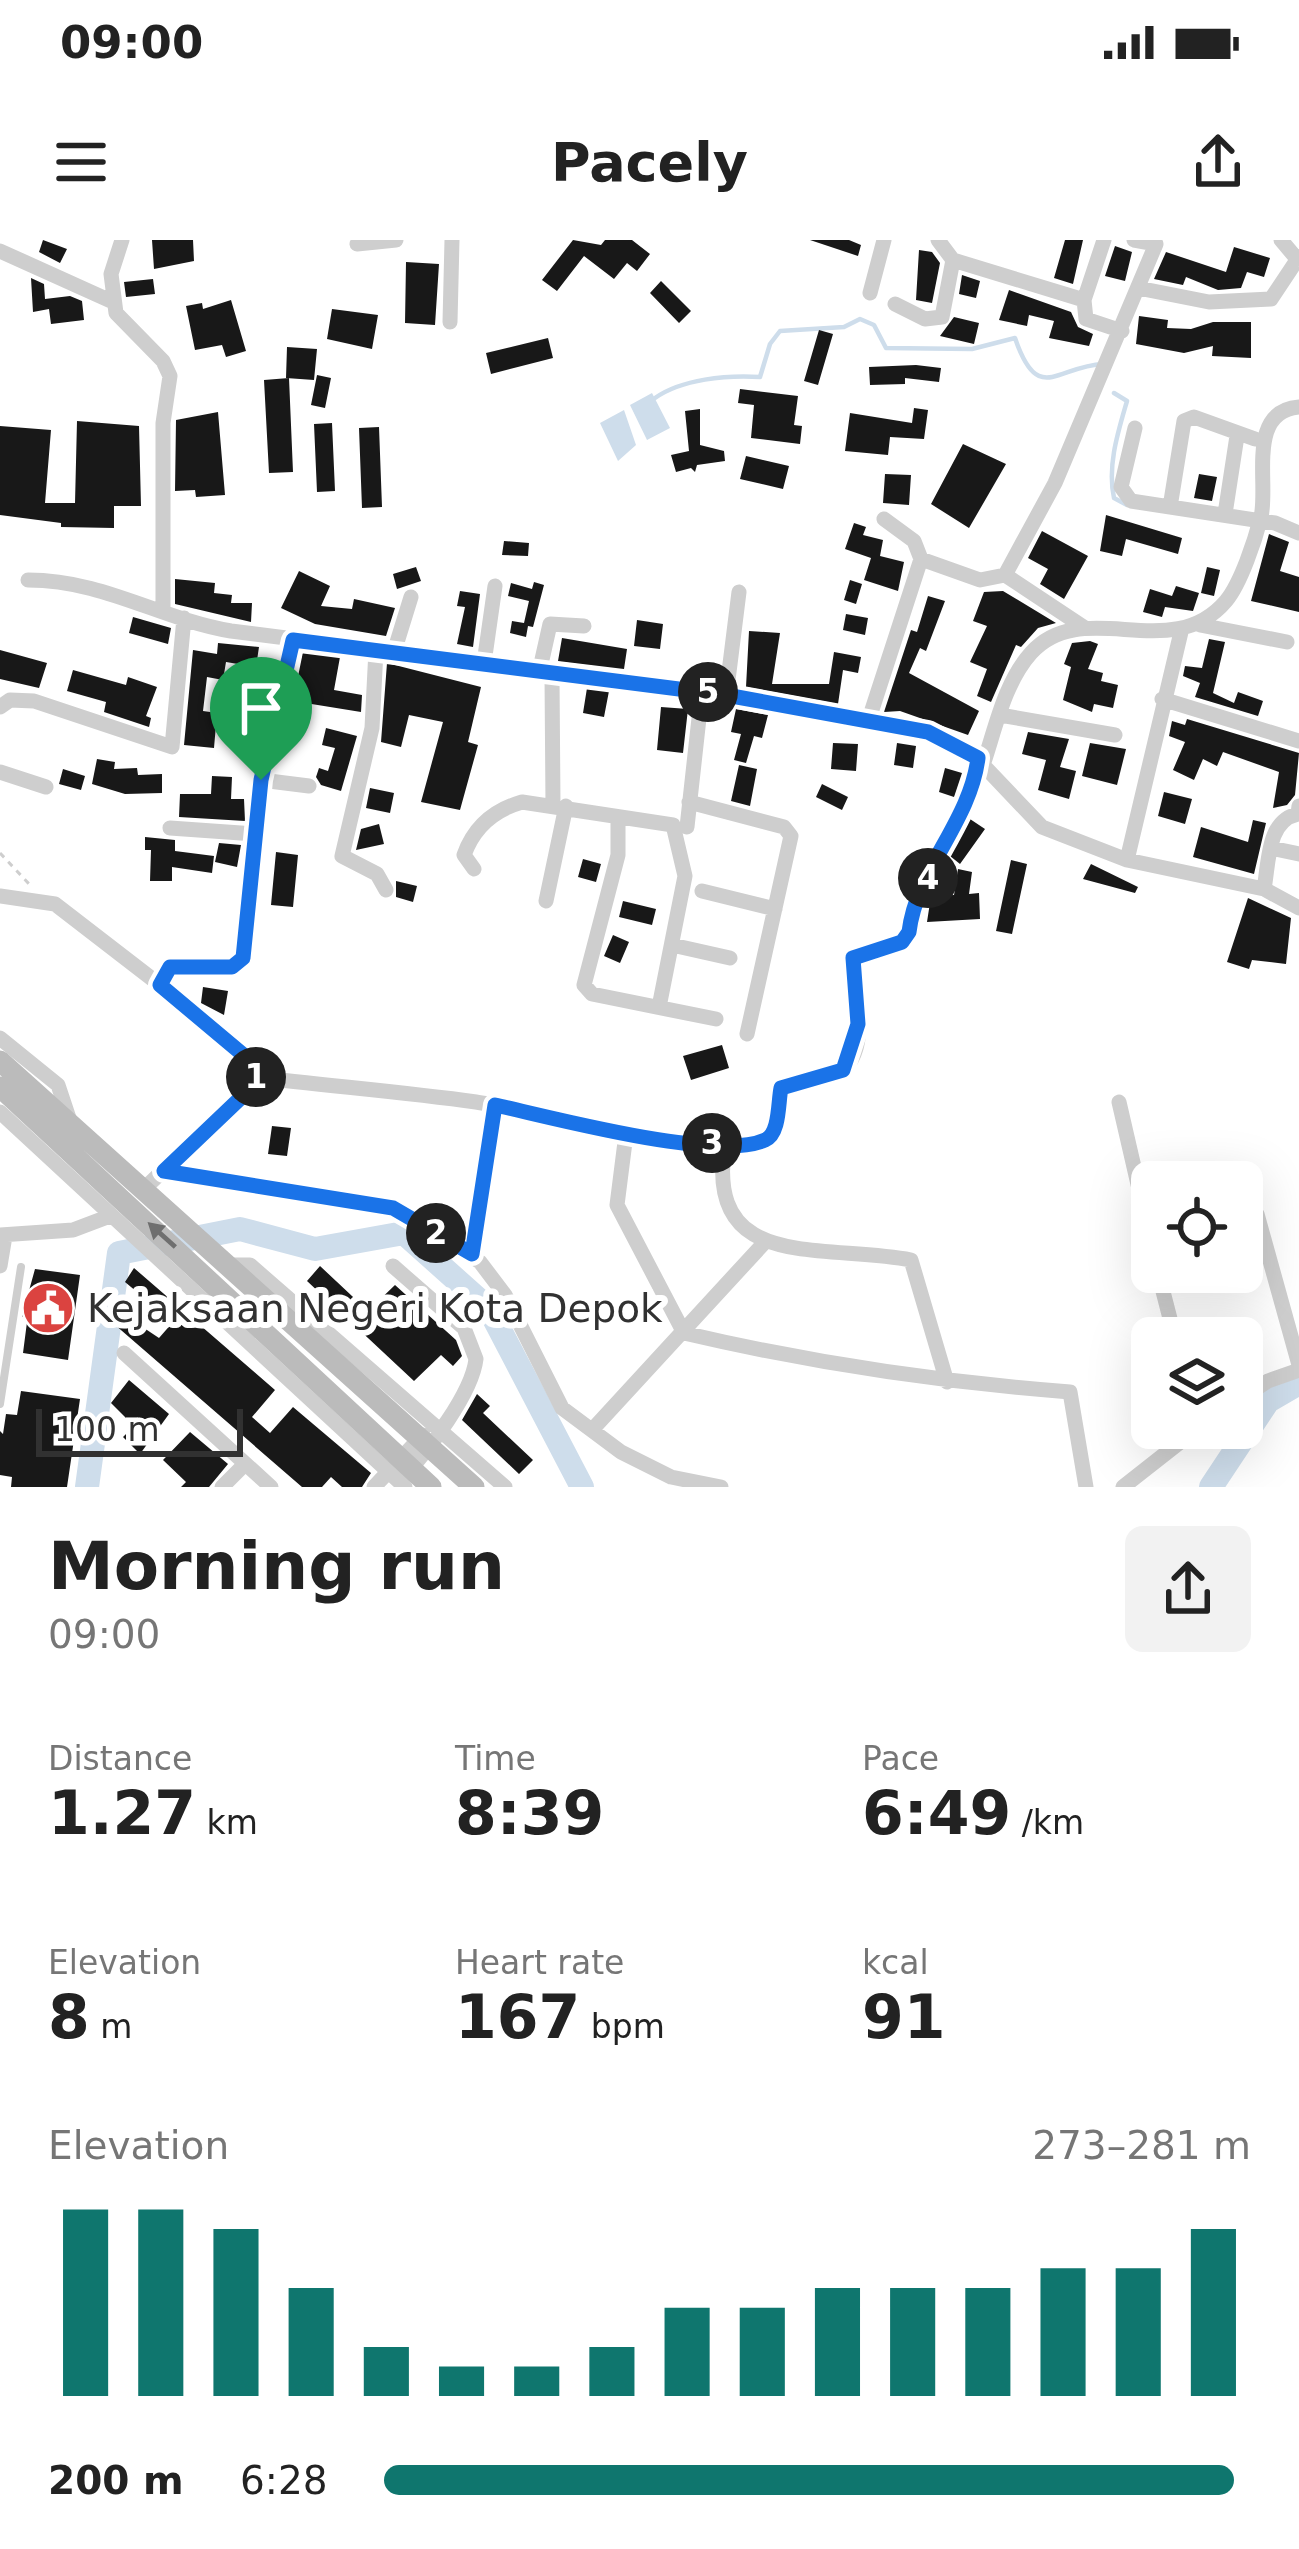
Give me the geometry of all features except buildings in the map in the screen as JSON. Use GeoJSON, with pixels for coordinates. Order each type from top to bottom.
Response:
{"type":"FeatureCollection","features":[{"type":"Feature","properties":{"kind":"main road"},"geometry":{"type":"LineString","coordinates":[[0,1060],[145,1188],[399,1475],[431,1487]]}},
{"type":"Feature","properties":{"kind":"main road"},"geometry":{"type":"LineString","coordinates":[[0,1087],[220,1268],[435,1432],[474,1487]]}},
{"type":"Feature","properties":{"kind":"street"},"geometry":{"type":"LineString","coordinates":[[122,240],[111,274],[112,302],[126,327],[164,361],[170,376],[163,423],[163,608]]}},
{"type":"Feature","properties":{"kind":"street"},"geometry":{"type":"LineString","coordinates":[[357,244],[396,240]]}},
{"type":"Feature","properties":{"kind":"street"},"geometry":{"type":"LineString","coordinates":[[450,322],[452,240]]}},
{"type":"Feature","properties":{"kind":"street"},"geometry":{"type":"LineString","coordinates":[[870,293],[884,240]]}},
{"type":"Feature","properties":{"kind":"street"},"geometry":{"type":"LineString","coordinates":[[938,240],[953,260],[1084,300]]}},
{"type":"Feature","properties":{"kind":"street"},"geometry":{"type":"LineString","coordinates":[[1104,240],[1084,300],[1087,319],[1122,332]]}},
{"type":"Feature","properties":{"kind":"street"},"geometry":{"type":"LineString","coordinates":[[1005,575],[1055,483],[1156,244],[1134,240]]}},
{"type":"Feature","properties":{"kind":"street"},"geometry":{"type":"LineString","coordinates":[[1138,288],[1209,302],[1271,299],[1298,258],[1281,240]]}},
{"type":"Feature","properties":{"kind":"street"},"geometry":{"type":"LineString","coordinates":[[0,251],[112,302]]}},
{"type":"Feature","properties":{"kind":"street"},"geometry":{"type":"LineString","coordinates":[[895,304],[926,319],[942,317],[953,260]]}},
{"type":"Feature","properties":{"kind":"street"},"geometry":{"type":"LineString","coordinates":[[256,1078],[495,1105],[626,1134],[725,1144],[764,1141],[775,1130],[781,1088],[836,1074],[849,1062],[860,1003],[853,958],[902,942],[909,932],[943,839],[964,810],[1000,715],[1035,648],[1085,628],[1181,632],[1200,625],[1234,592],[1259,521],[1267,432],[1282,412],[1299,406]]}},
{"type":"Feature","properties":{"kind":"street"},"geometry":{"type":"LineString","coordinates":[[1170,507],[1184,421],[1194,417],[1246,437],[1225,514]]}},
{"type":"Feature","properties":{"kind":"street"},"geometry":{"type":"LineString","coordinates":[[1136,428],[1121,487],[1131,501],[1225,514],[1299,532]]}},
{"type":"Feature","properties":{"kind":"street"},"geometry":{"type":"LineString","coordinates":[[868,722],[921,559],[914,542],[884,518]]}},
{"type":"Feature","properties":{"kind":"street"},"geometry":{"type":"LineString","coordinates":[[921,559],[980,580],[1005,575],[1085,628]]}},
{"type":"Feature","properties":{"kind":"street"},"geometry":{"type":"LineString","coordinates":[[28,580],[99,589],[203,626],[702,691],[928,732],[981,760],[1007,796],[1042,827],[1127,860],[1264,889],[1299,908]]}},
{"type":"Feature","properties":{"kind":"street"},"geometry":{"type":"LineString","coordinates":[[484,663],[495,586]]}},
{"type":"Feature","properties":{"kind":"street"},"geometry":{"type":"LineString","coordinates":[[726,695],[740,592]]}},
{"type":"Feature","properties":{"kind":"street"},"geometry":{"type":"LineString","coordinates":[[394,652],[411,597]]}},
{"type":"Feature","properties":{"kind":"street"},"geometry":{"type":"LineString","coordinates":[[0,707],[10,700],[34,701],[172,747],[184,618]]}},
{"type":"Feature","properties":{"kind":"street"},"geometry":{"type":"LineString","coordinates":[[547,901],[560,805],[546,674],[550,624],[584,626]]}},
{"type":"Feature","properties":{"kind":"street"},"geometry":{"type":"LineString","coordinates":[[1200,625],[1287,642]]}},
{"type":"Feature","properties":{"kind":"street"},"geometry":{"type":"LineString","coordinates":[[1127,860],[1147,793],[1162,699],[1181,632]]}},
{"type":"Feature","properties":{"kind":"street"},"geometry":{"type":"LineString","coordinates":[[160,985],[170,967],[178,964],[232,967],[243,958],[261,780],[293,640]]}},
{"type":"Feature","properties":{"kind":"street"},"geometry":{"type":"LineString","coordinates":[[376,650],[372,728],[342,856],[377,874],[386,890]]}},
{"type":"Feature","properties":{"kind":"street"},"geometry":{"type":"LineString","coordinates":[[686,826],[702,691]]}},
{"type":"Feature","properties":{"kind":"street"},"geometry":{"type":"LineString","coordinates":[[1162,699],[1299,741]]}},
{"type":"Feature","properties":{"kind":"street"},"geometry":{"type":"LineString","coordinates":[[1000,715],[1114,735]]}},
{"type":"Feature","properties":{"kind":"street"},"geometry":{"type":"LineString","coordinates":[[0,772],[46,788]]}},
{"type":"Feature","properties":{"kind":"street"},"geometry":{"type":"LineString","coordinates":[[261,780],[309,786]]}},
{"type":"Feature","properties":{"kind":"street"},"geometry":{"type":"LineString","coordinates":[[474,869],[466,863],[466,847],[490,817],[522,802],[676,828],[685,876],[659,1006]]}},
{"type":"Feature","properties":{"kind":"street"},"geometry":{"type":"LineString","coordinates":[[689,802],[790,831],[747,1034]]}},
{"type":"Feature","properties":{"kind":"street"},"geometry":{"type":"LineString","coordinates":[[1264,889],[1280,820],[1298,814],[1299,806]]}},
{"type":"Feature","properties":{"kind":"street"},"geometry":{"type":"LineString","coordinates":[[617,818],[617,855],[584,986],[592,994],[716,1019]]}},
{"type":"Feature","properties":{"kind":"street"},"geometry":{"type":"LineString","coordinates":[[170,828],[255,834]]}},
{"type":"Feature","properties":{"kind":"street"},"geometry":{"type":"LineString","coordinates":[[1271,848],[1299,854]]}},
{"type":"Feature","properties":{"kind":"street"},"geometry":{"type":"LineString","coordinates":[[702,891],[775,908]]}},
{"type":"Feature","properties":{"kind":"street"},"geometry":{"type":"LineString","coordinates":[[0,896],[55,904],[253,1063],[256,1078],[250,1089],[145,1188]]}},
{"type":"Feature","properties":{"kind":"street"},"geometry":{"type":"LineString","coordinates":[[672,945],[730,958]]}},
{"type":"Feature","properties":{"kind":"street"},"geometry":{"type":"LineString","coordinates":[[0,1038],[58,1085],[70,1121]]}},
{"type":"Feature","properties":{"kind":"street"},"geometry":{"type":"LineString","coordinates":[[1119,1102],[1133,1161]]}},
{"type":"Feature","properties":{"kind":"street"},"geometry":{"type":"LineString","coordinates":[[472,1254],[495,1105]]}},
{"type":"Feature","properties":{"kind":"street"},"geometry":{"type":"LineString","coordinates":[[0,1112],[399,1475]]}},
{"type":"Feature","properties":{"kind":"street"},"geometry":{"type":"LineString","coordinates":[[626,1134],[616,1205],[684,1334],[790,1358],[947,1382],[1073,1394],[1086,1487]]}},
{"type":"Feature","properties":{"kind":"street"},"geometry":{"type":"LineString","coordinates":[[725,1144],[720,1184],[724,1206],[735,1224],[765,1242],[911,1260],[947,1382]]}},
{"type":"Feature","properties":{"kind":"street"},"geometry":{"type":"LineString","coordinates":[[164,1171],[393,1208],[472,1254],[506,1295],[562,1408],[621,1452],[671,1477],[721,1487]]}},
{"type":"Feature","properties":{"kind":"street"},"geometry":{"type":"LineString","coordinates":[[0,1266],[2,1236],[73,1230],[110,1216]]}},
{"type":"Feature","properties":{"kind":"street"},"geometry":{"type":"LineString","coordinates":[[1263,1236],[1299,1368],[1263,1384]]}},
{"type":"Feature","properties":{"kind":"street"},"geometry":{"type":"LineString","coordinates":[[592,1430],[765,1242]]}},
{"type":"Feature","properties":{"kind":"street"},"geometry":{"type":"LineString","coordinates":[[374,1487],[399,1475],[435,1432],[475,1368],[469,1336],[393,1266]]}},
{"type":"Feature","properties":{"kind":"street"},"geometry":{"type":"LineString","coordinates":[[124,1353],[272,1487]]}},
{"type":"Feature","properties":{"kind":"street"},"geometry":{"type":"LineString","coordinates":[[435,1432],[505,1487]]}},
{"type":"Feature","properties":{"kind":"street"},"geometry":{"type":"LineString","coordinates":[[1123,1487],[1171,1449]]}},
{"type":"Feature","properties":{"kind":"street"},"geometry":{"type":"LineString","coordinates":[[222,1487],[244,1464]]}},
{"type":"Feature","properties":{"kind":"lane"},"geometry":{"type":"LineString","coordinates":[[0,1403],[21,1267]]}},
{"type":"Feature","properties":{"kind":"path"},"geometry":{"type":"LineString","coordinates":[[0,853],[11,870],[55,904]]}},
{"type":"Feature","properties":{"kind":"water"},"geometry":{"type":"Polygon","coordinates":[[[652,393],[670,428],[647,440],[630,405],[652,393]]]}},
{"type":"Feature","properties":{"kind":"water"},"geometry":{"type":"Polygon","coordinates":[[[624,410],[636,445],[618,461],[600,423],[624,410]]]}},
{"type":"Feature","properties":{"kind":"waterway"},"geometry":{"type":"LineString","coordinates":[[655,398],[705,380],[760,377],[770,344],[780,331],[844,327],[860,319],[874,325],[886,348],[972,349],[1015,338],[1023,359],[1041,377],[1103,364]]}},
{"type":"Feature","properties":{"kind":"waterway"},"geometry":{"type":"LineString","coordinates":[[1114,393],[1127,401],[1112,486],[1114,498],[1127,505]]}},
{"type":"Feature","properties":{"kind":"waterway"},"geometry":{"type":"LineString","coordinates":[[87,1487],[119,1253],[240,1229],[315,1249],[404,1233],[489,1309],[582,1487]]}},
{"type":"Feature","properties":{"kind":"waterway"},"geometry":{"type":"LineString","coordinates":[[1211,1487],[1268,1401],[1299,1383]]}},
{"type":"Feature","properties":{"kind":"place","name":"Kejaksaan Negeri Kota Depok"},"geometry":{"type":"Point","coordinates":[48,1308]}},
{"type":"Feature","properties":{"kind":"route"},"geometry":{"type":"LineString","coordinates":[[293,640],[726,695],[928,732],[966,747],[978,758],[964,810],[943,839],[909,932],[890,948],[853,958],[860,1003],[853,1050],[843,1070],[781,1088],[771,1136],[743,1144],[626,1134],[495,1105],[472,1254],[393,1208],[322,1192],[164,1171],[256,1078],[253,1063],[160,985],[165,972],[178,964],[232,967],[243,958],[261,780],[293,640]]}}]}
